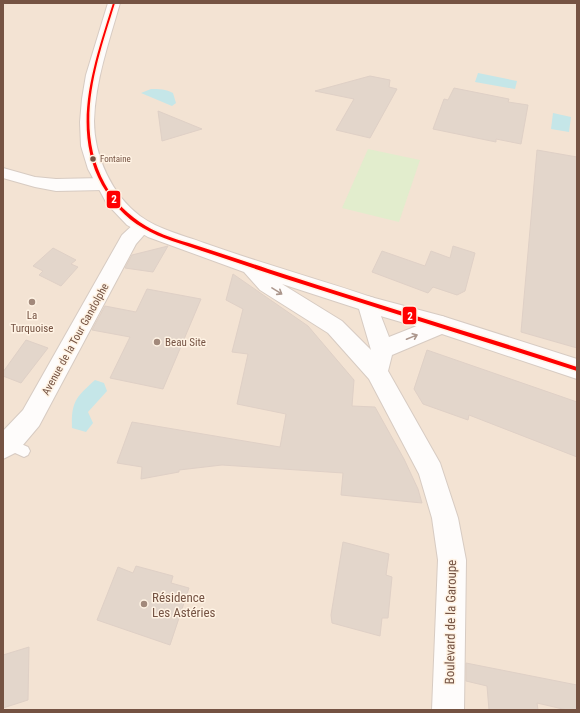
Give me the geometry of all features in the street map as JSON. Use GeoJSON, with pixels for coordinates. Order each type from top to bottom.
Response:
{"type":"FeatureCollection","features":[{"type":"Feature","properties":{"kind":"street"},"geometry":{"type":"LineString","coordinates":[[114,3],[88,99],[86,124],[91,159],[103,184],[120,210],[142,227],[248,266],[367,304],[442,324],[577,369]]}},
{"type":"Feature","properties":{"kind":"street"},"geometry":{"type":"LineString","coordinates":[[3,173],[56,186],[103,184]]}},
{"type":"Feature","properties":{"kind":"street","name":"Avenue de la Tour Gandolphe"},"geometry":{"type":"LineString","coordinates":[[12,447],[31,418],[129,240],[142,227]]}},
{"type":"Feature","properties":{"kind":"street","name":"Boulevard de la Garoupe"},"geometry":{"type":"LineString","coordinates":[[248,266],[267,285],[335,327],[380,360],[431,472],[445,518],[452,560],[448,710]]}},
{"type":"Feature","properties":{"kind":"street"},"geometry":{"type":"LineString","coordinates":[[335,327],[345,297]]}},
{"type":"Feature","properties":{"kind":"street"},"geometry":{"type":"LineString","coordinates":[[367,304],[380,360],[442,324]]}},
{"type":"Feature","properties":{"kind":"shaded area"},"geometry":{"type":"Polygon","coordinates":[[[3,3],[577,3],[577,710],[3,710],[3,3]]]}},
{"type":"Feature","properties":{"kind":"green space"},"geometry":{"type":"Polygon","coordinates":[[[368,149],[420,160],[399,222],[342,208],[368,149]]]}},
{"type":"Feature","properties":{"kind":"water"},"geometry":{"type":"Polygon","coordinates":[[[478,73],[517,81],[515,89],[475,82],[478,73]]]}},
{"type":"Feature","properties":{"kind":"water"},"geometry":{"type":"Polygon","coordinates":[[[151,89],[160,89],[173,93],[176,103],[172,106],[141,93],[151,89]]]}},
{"type":"Feature","properties":{"kind":"water"},"geometry":{"type":"Polygon","coordinates":[[[553,113],[571,117],[569,132],[551,129],[553,113]]]}},
{"type":"Feature","properties":{"kind":"water"},"geometry":{"type":"Polygon","coordinates":[[[95,380],[104,383],[107,391],[88,412],[93,423],[86,432],[72,428],[72,412],[76,401],[83,391],[95,380]]]}},
{"type":"Feature","properties":{"kind":"building"},"geometry":{"type":"Polygon","coordinates":[[[370,76],[390,80],[389,87],[397,89],[370,138],[336,130],[354,99],[315,91],[370,76]]]}},
{"type":"Feature","properties":{"kind":"building"},"geometry":{"type":"Polygon","coordinates":[[[454,88],[509,99],[508,102],[528,105],[521,144],[496,139],[496,142],[433,129],[444,99],[448,100],[454,88]]]}},
{"type":"Feature","properties":{"kind":"building"},"geometry":{"type":"Polygon","coordinates":[[[158,111],[202,129],[162,141],[158,111]]]}},
{"type":"Feature","properties":{"kind":"building"},"geometry":{"type":"Polygon","coordinates":[[[537,150],[577,157],[577,348],[521,332],[537,150]]]}},
{"type":"Feature","properties":{"kind":"building"},"geometry":{"type":"Polygon","coordinates":[[[168,246],[153,272],[125,268],[132,255],[168,246]]]}},
{"type":"Feature","properties":{"kind":"building"},"geometry":{"type":"Polygon","coordinates":[[[453,246],[475,253],[465,291],[457,295],[433,287],[428,293],[372,272],[382,251],[425,266],[431,251],[450,258],[453,246]]]}},
{"type":"Feature","properties":{"kind":"building"},"geometry":{"type":"Polygon","coordinates":[[[53,248],[76,260],[71,264],[78,267],[61,286],[39,275],[43,271],[33,266],[53,248]]]}},
{"type":"Feature","properties":{"kind":"building"},"geometry":{"type":"Polygon","coordinates":[[[233,274],[308,326],[354,380],[352,406],[375,407],[404,459],[418,489],[422,503],[341,495],[343,473],[222,465],[179,470],[179,472],[141,479],[142,467],[117,463],[132,422],[280,447],[286,414],[237,404],[248,354],[232,352],[243,309],[226,300],[233,274]]]}},
{"type":"Feature","properties":{"kind":"building","name":"Beau Site"},"geometry":{"type":"Polygon","coordinates":[[[147,289],[201,299],[163,389],[110,378],[130,337],[92,330],[105,306],[136,312],[147,289]]]}},
{"type":"Feature","properties":{"kind":"building"},"geometry":{"type":"Polygon","coordinates":[[[26,340],[48,348],[21,383],[3,376],[3,372],[26,340]]]}},
{"type":"Feature","properties":{"kind":"building"},"geometry":{"type":"Polygon","coordinates":[[[427,350],[577,402],[577,457],[469,415],[468,420],[423,404],[414,389],[427,350]]]}},
{"type":"Feature","properties":{"kind":"building"},"geometry":{"type":"Polygon","coordinates":[[[343,542],[389,554],[386,575],[392,577],[388,618],[382,618],[380,636],[332,623],[331,615],[343,542]]]}},
{"type":"Feature","properties":{"kind":"building","name":"Résidence Les Astéries"},"geometry":{"type":"Polygon","coordinates":[[[136,566],[173,576],[171,583],[189,588],[170,645],[97,620],[118,567],[133,573],[136,566]]]}},
{"type":"Feature","properties":{"kind":"building"},"geometry":{"type":"Polygon","coordinates":[[[29,647],[28,700],[3,708],[3,655],[29,647]]]}},
{"type":"Feature","properties":{"kind":"building"},"geometry":{"type":"Polygon","coordinates":[[[466,663],[577,685],[577,710],[567,710],[537,703],[538,710],[489,710],[487,686],[466,681],[466,663]]]}},
{"type":"Feature","properties":{"kind":"transit line","name":"2"},"geometry":{"type":"LineString","coordinates":[[114,3],[101,43],[91,85],[88,106],[88,126],[90,147],[99,176],[108,193],[134,220],[163,236],[277,274],[577,369]]}},
{"type":"Feature","properties":{"kind":"place","name":"Fontaine"},"geometry":{"type":"Point","coordinates":[93,159]}},
{"type":"Feature","properties":{"kind":"place","name":"La Turquoise"},"geometry":{"type":"Point","coordinates":[32,302]}},
{"type":"Feature","properties":{"kind":"place","name":"Beau Site"},"geometry":{"type":"Point","coordinates":[157,342]}},
{"type":"Feature","properties":{"kind":"place","name":"Résidence Les Astéries"},"geometry":{"type":"Point","coordinates":[144,604]}}]}
